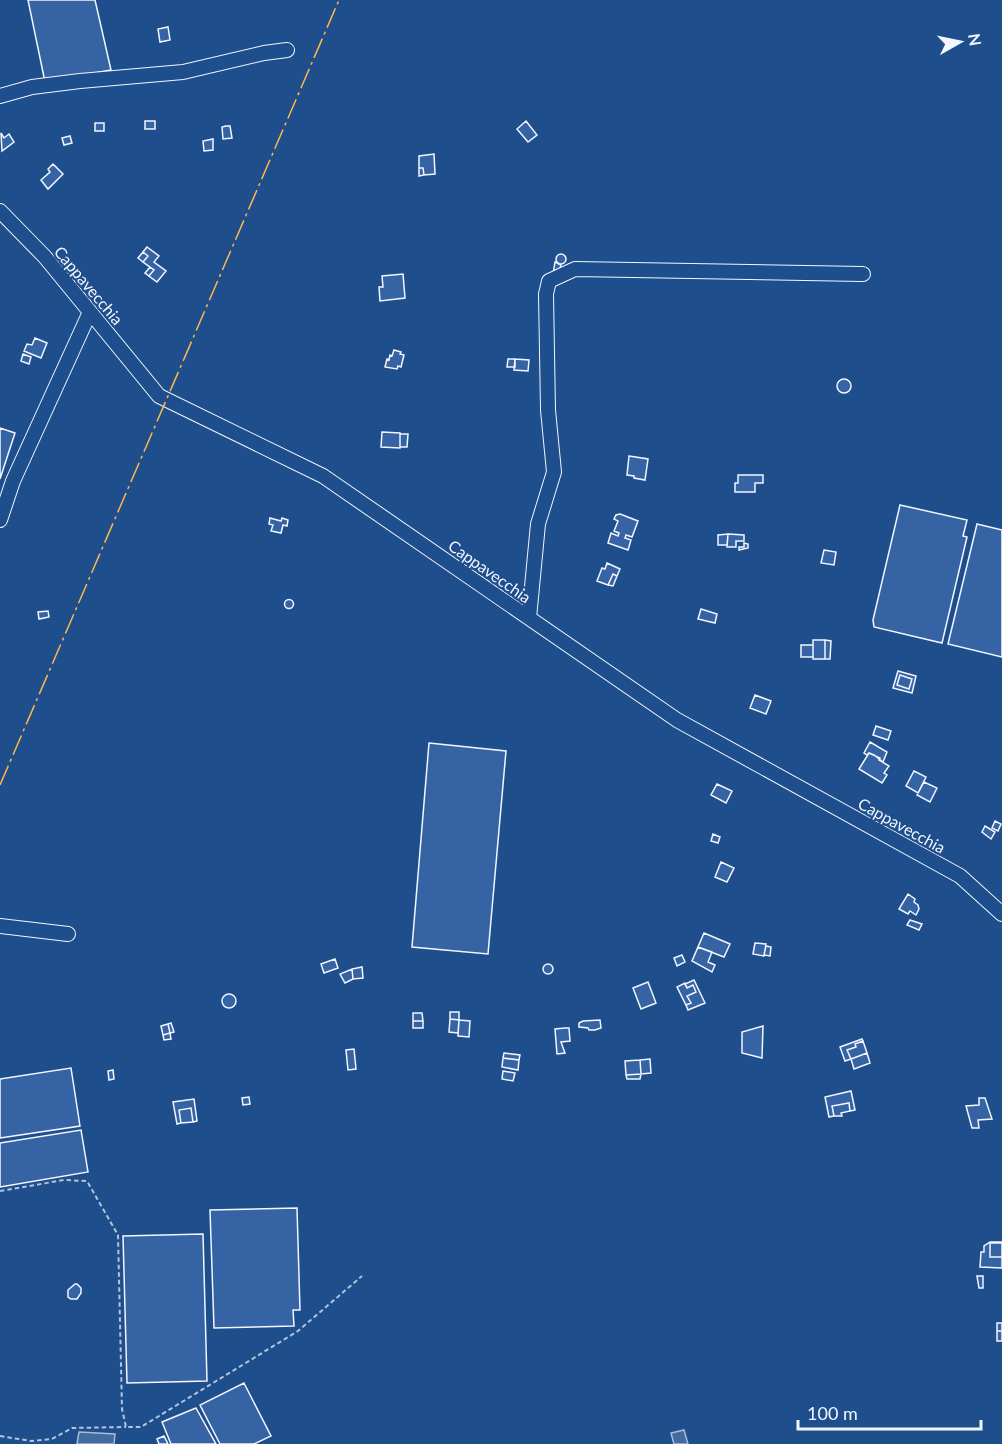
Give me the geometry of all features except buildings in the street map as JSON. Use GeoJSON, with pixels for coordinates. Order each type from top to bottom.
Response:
{"type":"FeatureCollection","features":[{"type":"Feature","properties":{"kind":"street"},"geometry":{"type":"LineString","coordinates":[[0,96],[32,87],[183,72],[264,53],[287,50]]}},
{"type":"Feature","properties":{"kind":"street","name":"Cappavecchia"},"geometry":{"type":"LineString","coordinates":[[0,211],[45,257],[159,396],[323,476],[677,720],[960,876],[1002,914]]}},
{"type":"Feature","properties":{"kind":"street"},"geometry":{"type":"LineString","coordinates":[[529,618],[538,524],[554,472],[548,410],[546,294],[549,281],[575,269],[863,273]]}},
{"type":"Feature","properties":{"kind":"street"},"geometry":{"type":"LineString","coordinates":[[0,520],[13,481],[90,312]]}},
{"type":"Feature","properties":{"kind":"street"},"geometry":{"type":"LineString","coordinates":[[0,926],[68,934]]}},
{"type":"Feature","properties":{"kind":"path"},"geometry":{"type":"LineString","coordinates":[[0,1191],[64,1180],[87,1181],[118,1235],[122,1409],[126,1427]]}},
{"type":"Feature","properties":{"kind":"path"},"geometry":{"type":"LineString","coordinates":[[0,1436],[31,1441],[52,1439],[72,1428],[141,1427],[298,1331],[362,1276]]}},
{"type":"Feature","properties":{"kind":"water"},"geometry":{"type":"Polygon","coordinates":[[[684,1430],[688,1444],[674,1444],[671,1433],[684,1430]]]}},
{"type":"Feature","properties":{"kind":"water"},"geometry":{"type":"Polygon","coordinates":[[[79,1432],[115,1434],[114,1444],[77,1444],[79,1432]]]}},
{"type":"Feature","properties":{"kind":"power"},"geometry":{"type":"LineString","coordinates":[[0,785],[339,0]]}}]}
